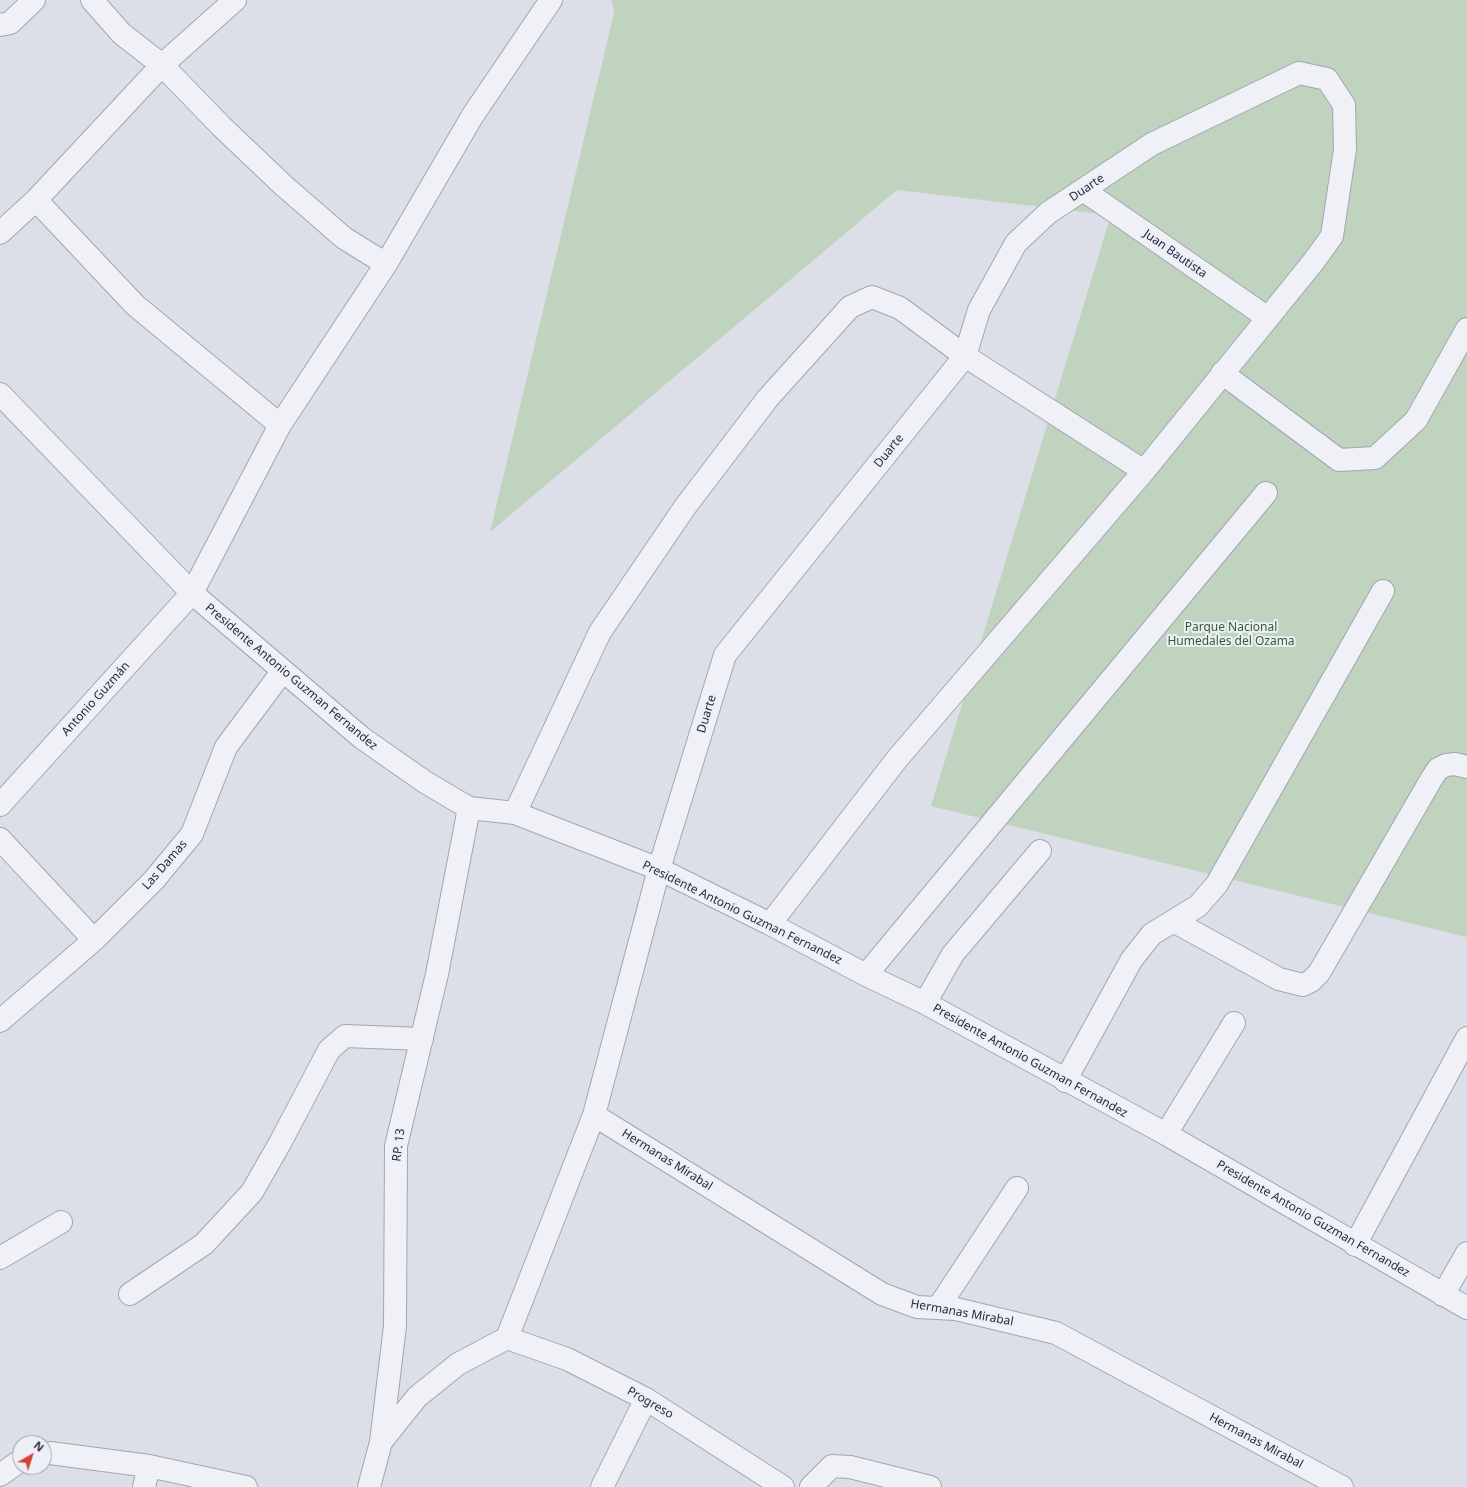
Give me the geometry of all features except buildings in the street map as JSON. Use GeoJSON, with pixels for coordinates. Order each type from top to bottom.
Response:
{"type":"FeatureCollection","features":[{"type":"Feature","properties":{"kind":"street"},"geometry":{"type":"LineString","coordinates":[[0,25],[10,22],[34,0]]}},
{"type":"Feature","properties":{"kind":"street"},"geometry":{"type":"LineString","coordinates":[[92,0],[122,34],[162,65],[221,126],[284,185],[344,238],[386,264]]}},
{"type":"Feature","properties":{"kind":"street"},"geometry":{"type":"LineString","coordinates":[[0,233],[36,200],[162,65],[235,0]]}},
{"type":"Feature","properties":{"kind":"street","name":"Antonio Guzmán"},"geometry":{"type":"LineString","coordinates":[[0,805],[192,593],[280,424],[386,264],[473,116],[551,0]]}},
{"type":"Feature","properties":{"kind":"street","name":"Duarte"},"geometry":{"type":"LineString","coordinates":[[506,1338],[594,1115],[659,869],[725,655],[965,356],[979,310],[1016,243],[1048,213],[1152,144],[1299,73],[1327,79],[1344,105],[1345,149],[1332,236],[1268,318]]}},
{"type":"Feature","properties":{"kind":"street","name":"Juan Bautista"},"geometry":{"type":"LineString","coordinates":[[1083,190],[1268,318]]}},
{"type":"Feature","properties":{"kind":"street"},"geometry":{"type":"LineString","coordinates":[[36,200],[135,305],[280,424]]}},
{"type":"Feature","properties":{"kind":"street"},"geometry":{"type":"LineString","coordinates":[[515,814],[600,632],[685,507],[768,398],[850,306],[872,296],[900,308],[965,356],[1144,470]]}},
{"type":"Feature","properties":{"kind":"street"},"geometry":{"type":"LineString","coordinates":[[770,924],[897,759],[1144,470],[1268,318]]}},
{"type":"Feature","properties":{"kind":"street"},"geometry":{"type":"LineString","coordinates":[[1222,373],[1339,460],[1374,458],[1416,420],[1467,329]]}},
{"type":"Feature","properties":{"kind":"street","name":"Presidente Antonio Guzman Fernandez"},"geometry":{"type":"LineString","coordinates":[[0,394],[192,593],[282,672],[362,738],[425,782],[469,808],[515,814],[659,869],[770,924],[866,975],[925,1003],[1166,1134],[1355,1245],[1467,1308]]}},
{"type":"Feature","properties":{"kind":"street"},"geometry":{"type":"LineString","coordinates":[[866,975],[1266,493]]}},
{"type":"Feature","properties":{"kind":"street"},"geometry":{"type":"LineString","coordinates":[[1065,1080],[1132,959],[1152,934],[1175,922],[1198,906],[1217,884],[1383,591]]}},
{"type":"Feature","properties":{"kind":"street","name":"Las Damas"},"geometry":{"type":"LineString","coordinates":[[0,1021],[94,940],[154,880],[192,834],[226,747],[282,672]]}},
{"type":"Feature","properties":{"kind":"street"},"geometry":{"type":"LineString","coordinates":[[1175,922],[1279,979],[1303,984],[1311,981],[1319,973],[1438,769],[1456,764],[1467,767]]}},
{"type":"Feature","properties":{"kind":"street","name":"RP. 13"},"geometry":{"type":"LineString","coordinates":[[369,1487],[382,1442],[395,1326],[396,1146],[437,974],[469,808]]}},
{"type":"Feature","properties":{"kind":"street"},"geometry":{"type":"LineString","coordinates":[[0,840],[94,940]]}},
{"type":"Feature","properties":{"kind":"street"},"geometry":{"type":"LineString","coordinates":[[925,1003],[953,954],[1040,851]]}},
{"type":"Feature","properties":{"kind":"street"},"geometry":{"type":"LineString","coordinates":[[1166,1134],[1234,1023]]}},
{"type":"Feature","properties":{"kind":"street"},"geometry":{"type":"LineString","coordinates":[[130,1294],[204,1244],[252,1192],[280,1143],[329,1050],[345,1036],[422,1039]]}},
{"type":"Feature","properties":{"kind":"street"},"geometry":{"type":"LineString","coordinates":[[1355,1245],[1467,1038]]}},
{"type":"Feature","properties":{"kind":"street","name":"Hermanas Mirabal"},"geometry":{"type":"LineString","coordinates":[[594,1115],[882,1294],[917,1307],[956,1309],[1056,1333],[1342,1487]]}},
{"type":"Feature","properties":{"kind":"street"},"geometry":{"type":"LineString","coordinates":[[938,1308],[1017,1188]]}},
{"type":"Feature","properties":{"kind":"street"},"geometry":{"type":"LineString","coordinates":[[0,1258],[61,1222]]}},
{"type":"Feature","properties":{"kind":"street"},"geometry":{"type":"LineString","coordinates":[[1443,1295],[1467,1253]]}},
{"type":"Feature","properties":{"kind":"street"},"geometry":{"type":"LineString","coordinates":[[382,1442],[417,1397],[458,1364],[506,1338]]}},
{"type":"Feature","properties":{"kind":"street","name":"Progreso"},"geometry":{"type":"LineString","coordinates":[[506,1338],[567,1360],[646,1399],[783,1487]]}},
{"type":"Feature","properties":{"kind":"street"},"geometry":{"type":"LineString","coordinates":[[602,1487],[646,1399]]}},
{"type":"Feature","properties":{"kind":"street"},"geometry":{"type":"LineString","coordinates":[[52,1455],[149,1466],[246,1487]]}},
{"type":"Feature","properties":{"kind":"street"},"geometry":{"type":"LineString","coordinates":[[144,1487],[149,1466]]}},
{"type":"Feature","properties":{"kind":"street"},"geometry":{"type":"LineString","coordinates":[[811,1487],[832,1466],[850,1467],[930,1487]]}},
{"type":"Feature","properties":{"kind":"street"},"geometry":{"type":"LineString","coordinates":[[0,1475],[12,1467]]}},
{"type":"Feature","properties":{"kind":"green space","name":"Parque Nacional Humedales del Ozama"},"geometry":{"type":"Polygon","coordinates":[[[612,0],[1467,0],[1467,937],[931,806],[1111,215],[897,190],[490,532],[614,13],[612,0]]]}}]}
